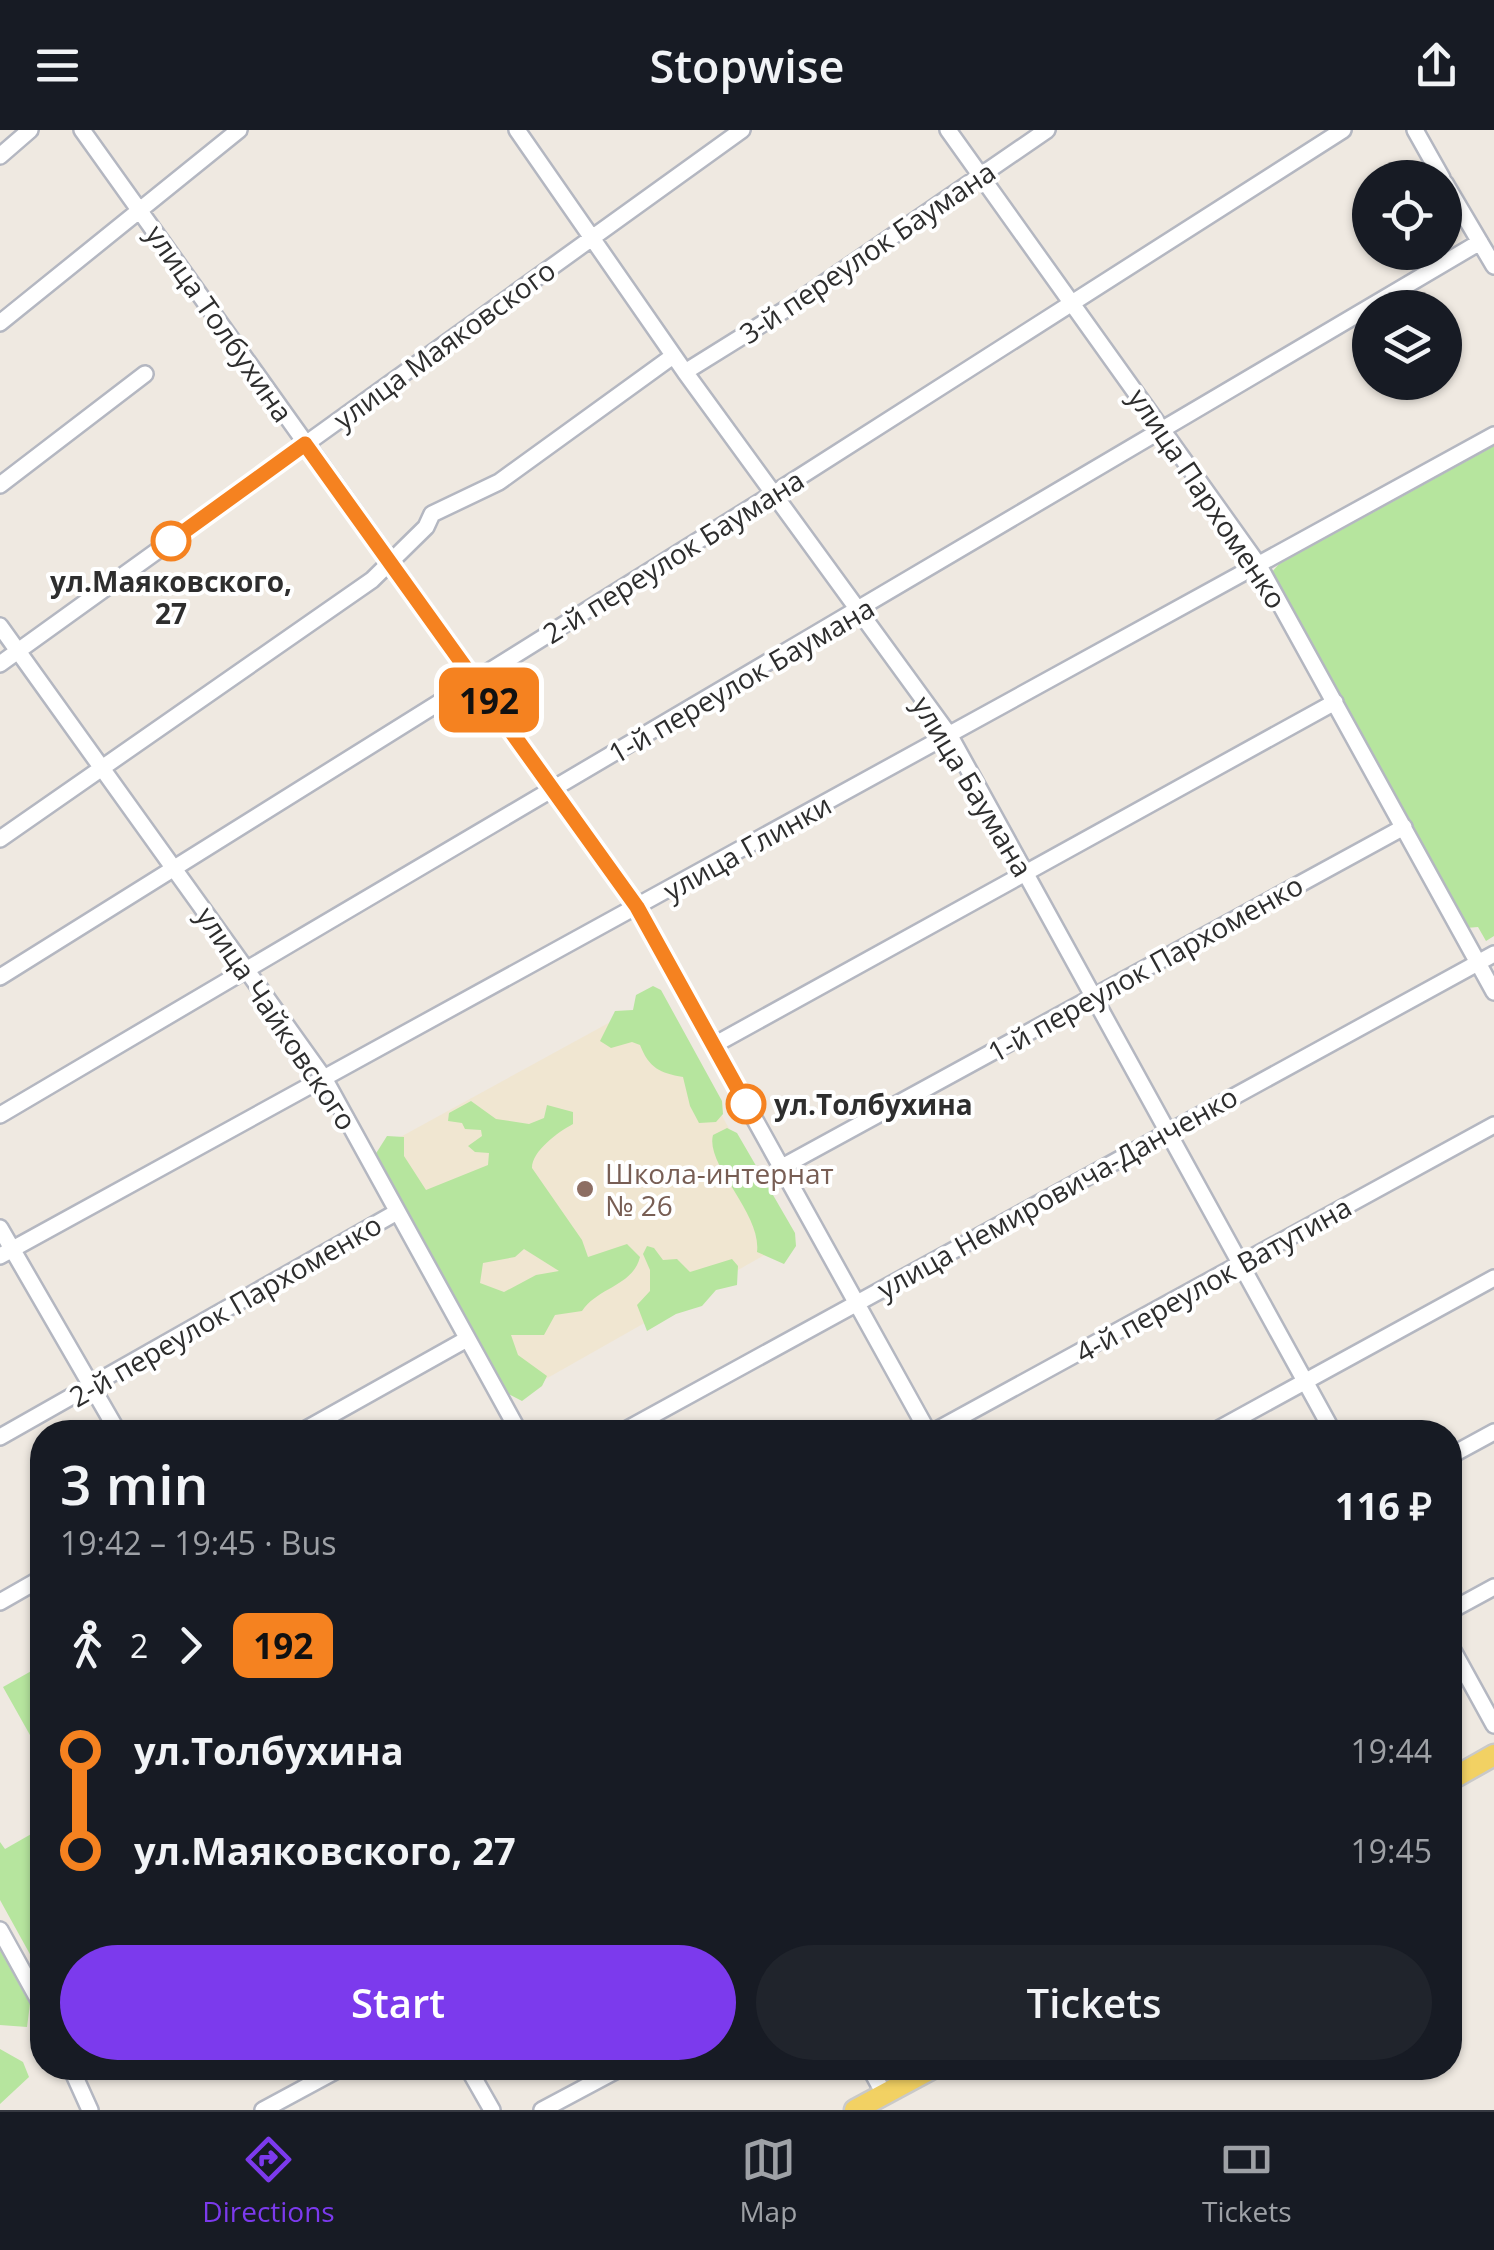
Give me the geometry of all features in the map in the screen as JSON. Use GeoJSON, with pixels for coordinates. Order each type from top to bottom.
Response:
{"type":"FeatureCollection","features":[{"type":"Feature","properties":{"kind":"main road"},"geometry":{"type":"LineString","coordinates":[[1462,1773],[1494,1755]]}},
{"type":"Feature","properties":{"kind":"main road"},"geometry":{"type":"LineString","coordinates":[[855,2110],[910,2080]]}},
{"type":"Feature","properties":{"kind":"street"},"geometry":{"type":"LineString","coordinates":[[0,156],[30,130]]}},
{"type":"Feature","properties":{"kind":"street","name":"улица Толбухина"},"geometry":{"type":"LineString","coordinates":[[82,130],[637,907],[923,1420]]}},
{"type":"Feature","properties":{"kind":"street"},"geometry":{"type":"LineString","coordinates":[[0,324],[239,130]]}},
{"type":"Feature","properties":{"kind":"street","name":"улица Баумана"},"geometry":{"type":"LineString","coordinates":[[518,130],[673,356],[776,492],[950,736],[1327,1420]]}},
{"type":"Feature","properties":{"kind":"street","name":"улица Маяковского"},"geometry":{"type":"LineString","coordinates":[[0,664],[742,130]]}},
{"type":"Feature","properties":{"kind":"street","name":"улица Пархоменко"},"geometry":{"type":"LineString","coordinates":[[948,130],[1258,564],[1494,992]]}},
{"type":"Feature","properties":{"kind":"street","name":"3-й переулок Баумана"},"geometry":{"type":"LineString","coordinates":[[685,372],[791,306],[1048,130]]}},
{"type":"Feature","properties":{"kind":"street","name":"2-й переулок Баумана"},"geometry":{"type":"LineString","coordinates":[[0,978],[776,492],[1343,130]]}},
{"type":"Feature","properties":{"kind":"street"},"geometry":{"type":"LineString","coordinates":[[1415,130],[1432,160]]}},
{"type":"Feature","properties":{"kind":"street"},"geometry":{"type":"LineString","coordinates":[[1462,212],[1494,266]]}},
{"type":"Feature","properties":{"kind":"street","name":"1-й переулок Баумана"},"geometry":{"type":"LineString","coordinates":[[0,1116],[1480,242]]}},
{"type":"Feature","properties":{"kind":"street"},"geometry":{"type":"LineString","coordinates":[[0,839],[391,563],[432,514],[499,482],[673,356]]}},
{"type":"Feature","properties":{"kind":"street"},"geometry":{"type":"LineString","coordinates":[[0,485],[145,374]]}},
{"type":"Feature","properties":{"kind":"street","name":"улица Глинки"},"geometry":{"type":"LineString","coordinates":[[7,1252],[1494,436]]}},
{"type":"Feature","properties":{"kind":"street","name":"улица Чайковского"},"geometry":{"type":"LineString","coordinates":[[0,626],[324,1078],[513,1420]]}},
{"type":"Feature","properties":{"kind":"street"},"geometry":{"type":"LineString","coordinates":[[714,1045],[1335,702]]}},
{"type":"Feature","properties":{"kind":"street","name":"1-й переулок Пархоменко"},"geometry":{"type":"LineString","coordinates":[[782,1168],[1404,826]]}},
{"type":"Feature","properties":{"kind":"street","name":"улица Немировича-Данченко"},"geometry":{"type":"LineString","coordinates":[[644,1420],[1494,954]]}},
{"type":"Feature","properties":{"kind":"street","name":"4-й переулок Ватутина"},"geometry":{"type":"LineString","coordinates":[[952,1420],[1494,1125]]}},
{"type":"Feature","properties":{"kind":"street","name":"2-й переулок Пархоменко"},"geometry":{"type":"LineString","coordinates":[[31,1420],[397,1212]]}},
{"type":"Feature","properties":{"kind":"street"},"geometry":{"type":"LineString","coordinates":[[0,1228],[7,1252],[111,1420]]}},
{"type":"Feature","properties":{"kind":"street"},"geometry":{"type":"LineString","coordinates":[[1235,1420],[1494,1278]]}},
{"type":"Feature","properties":{"kind":"street"},"geometry":{"type":"LineString","coordinates":[[322,1420],[467,1339]]}},
{"type":"Feature","properties":{"kind":"street","name":"2-й переулок Пархоменко"},"geometry":{"type":"LineString","coordinates":[[0,1437],[30,1421]]}},
{"type":"Feature","properties":{"kind":"street"},"geometry":{"type":"LineString","coordinates":[[1462,1449],[1494,1432]]}},
{"type":"Feature","properties":{"kind":"street"},"geometry":{"type":"LineString","coordinates":[[0,1602],[30,1585]]}},
{"type":"Feature","properties":{"kind":"street"},"geometry":{"type":"LineString","coordinates":[[1462,1604],[1494,1587]]}},
{"type":"Feature","properties":{"kind":"street"},"geometry":{"type":"LineString","coordinates":[[1462,1667],[1494,1725]]}},
{"type":"Feature","properties":{"kind":"street"},"geometry":{"type":"LineString","coordinates":[[0,1930],[30,1984]]}},
{"type":"Feature","properties":{"kind":"street"},"geometry":{"type":"LineString","coordinates":[[76,2080],[90,2110]]}},
{"type":"Feature","properties":{"kind":"street"},"geometry":{"type":"LineString","coordinates":[[263,2110],[318,2080]]}},
{"type":"Feature","properties":{"kind":"street"},"geometry":{"type":"LineString","coordinates":[[475,2080],[492,2110]]}},
{"type":"Feature","properties":{"kind":"street"},"geometry":{"type":"LineString","coordinates":[[542,2110],[598,2080]]}},
{"type":"Feature","properties":{"kind":"street"},"geometry":{"type":"LineString","coordinates":[[876,2080],[884,2094]]}},
{"type":"Feature","properties":{"kind":"shaded area","name":"Школа-интернат № 26"},"geometry":{"type":"Polygon","coordinates":[[[656,997],[791,1240],[521,1393],[384,1146],[656,997]]]}},
{"type":"Feature","properties":{"kind":"green space"},"geometry":{"type":"Polygon","coordinates":[[[1494,446],[1494,936],[1486,941],[1478,927],[1466,928],[1271,573],[1279,564],[1494,446]]]}},
{"type":"Feature","properties":{"kind":"green space"},"geometry":{"type":"Polygon","coordinates":[[[653,986],[661,990],[722,1101],[723,1114],[716,1122],[699,1123],[683,1077],[656,1068],[640,1045],[632,1042],[611,1048],[600,1041],[615,1011],[633,1010],[636,995],[653,986]]]}},
{"type":"Feature","properties":{"kind":"green space"},"geometry":{"type":"Polygon","coordinates":[[[471,1101],[496,1119],[529,1124],[544,1118],[547,1105],[573,1112],[573,1124],[541,1149],[532,1168],[582,1240],[588,1257],[627,1244],[640,1257],[623,1281],[582,1311],[555,1315],[544,1335],[511,1335],[518,1355],[547,1376],[542,1386],[522,1401],[501,1390],[375,1155],[387,1136],[404,1137],[404,1156],[426,1190],[488,1165],[489,1153],[475,1152],[468,1146],[482,1136],[481,1130],[465,1129],[462,1123],[448,1121],[449,1113],[471,1101]],[[524,1249],[515,1257],[483,1263],[480,1283],[504,1292],[536,1275],[559,1271],[524,1249]]]}},
{"type":"Feature","properties":{"kind":"green space"},"geometry":{"type":"Polygon","coordinates":[[[727,1128],[737,1133],[795,1233],[796,1246],[784,1264],[757,1252],[751,1221],[717,1160],[713,1135],[727,1128]]]}},
{"type":"Feature","properties":{"kind":"green space"},"geometry":{"type":"Polygon","coordinates":[[[647,1246],[654,1248],[663,1260],[677,1259],[690,1272],[732,1259],[738,1266],[737,1285],[716,1290],[702,1306],[676,1314],[647,1331],[637,1305],[650,1291],[650,1270],[643,1254],[647,1246]]]}},
{"type":"Feature","properties":{"kind":"green space"},"geometry":{"type":"Polygon","coordinates":[[[30,1672],[30,1735],[3,1687],[30,1672]]]}},
{"type":"Feature","properties":{"kind":"green space"},"geometry":{"type":"Polygon","coordinates":[[[30,1835],[30,1954],[0,1900],[0,1842],[5,1849],[30,1835]]]}},
{"type":"Feature","properties":{"kind":"green space"},"geometry":{"type":"Polygon","coordinates":[[[0,1950],[30,2004],[27,2027],[0,2025],[0,1950]]]}},
{"type":"Feature","properties":{"kind":"green space"},"geometry":{"type":"Polygon","coordinates":[[[0,2049],[23,2062],[29,2077],[0,2104],[0,2049]]]}},
{"type":"Feature","properties":{"kind":"bus line","name":"192"},"geometry":{"type":"LineString","coordinates":[[171,541],[305,444],[637,907],[746,1104]]}},
{"type":"Feature","properties":{"kind":"place","name":"ул.Маяковского, 27"},"geometry":{"type":"Point","coordinates":[171,541]}},
{"type":"Feature","properties":{"kind":"place","name":"ул.Толбухина"},"geometry":{"type":"Point","coordinates":[746,1104]}},
{"type":"Feature","properties":{"kind":"place","name":"Школа-интернат № 26"},"geometry":{"type":"Point","coordinates":[585,1189]}}]}
